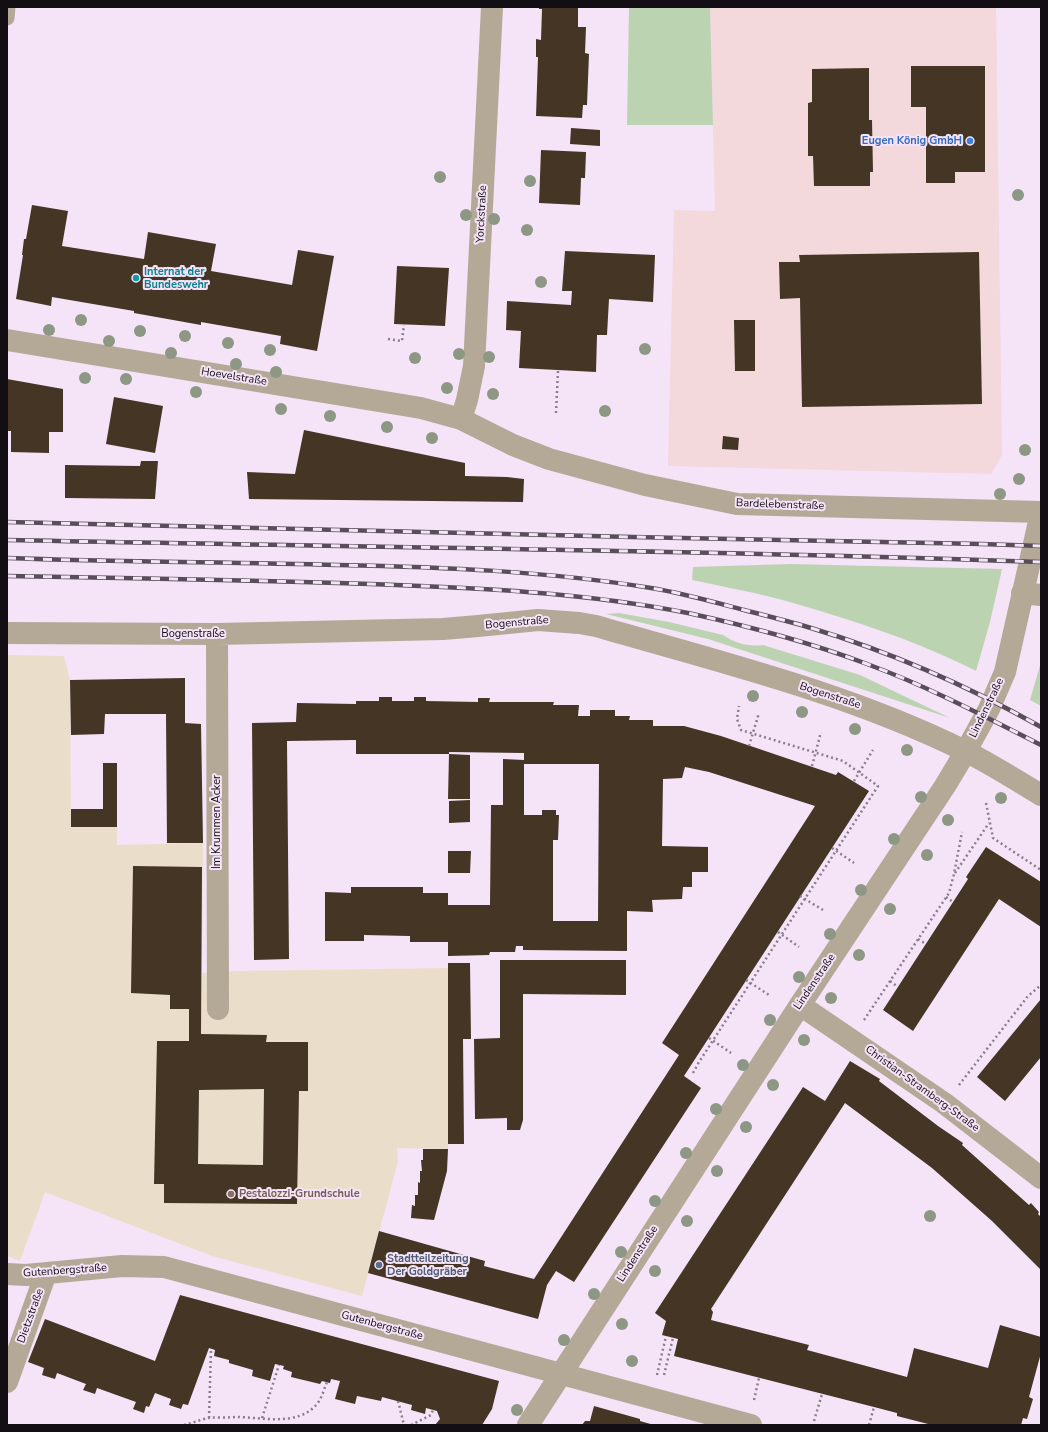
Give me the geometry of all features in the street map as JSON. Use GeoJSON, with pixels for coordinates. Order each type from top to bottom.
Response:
{"type":"FeatureCollection","features":[{"type":"Feature","properties":{"kind":"street","name":"Yorckstraße"},"geometry":{"type":"LineString","coordinates":[[461,419],[467,400],[474,366],[492,7]]}},
{"type":"Feature","properties":{"kind":"street","name":"Hoevelstraße"},"geometry":{"type":"LineString","coordinates":[[7,340],[421,408],[461,419]]}},
{"type":"Feature","properties":{"kind":"street","name":"Bardelebenstraße"},"geometry":{"type":"LineString","coordinates":[[461,419],[513,445],[549,459],[646,485],[737,504],[1041,513]]}},
{"type":"Feature","properties":{"kind":"street","name":"Lindenstraße"},"geometry":{"type":"LineString","coordinates":[[528,1425],[966,751],[989,709],[1005,672],[1032,594],[1041,513]]}},
{"type":"Feature","properties":{"kind":"street","name":"Bogenstraße"},"geometry":{"type":"LineString","coordinates":[[7,633],[217,634],[443,629],[538,620],[579,622],[802,687],[868,709],[966,751],[1041,795]]}},
{"type":"Feature","properties":{"kind":"street","name":"Im Krummen Acker"},"geometry":{"type":"LineString","coordinates":[[217,634],[218,1009]]}},
{"type":"Feature","properties":{"kind":"street","name":"Christian-Stramberg-Straße"},"geometry":{"type":"LineString","coordinates":[[800,1005],[944,1103],[1041,1178]]}},
{"type":"Feature","properties":{"kind":"street","name":"Gutenbergstraße"},"geometry":{"type":"LineString","coordinates":[[7,1274],[46,1273],[122,1266],[164,1267],[561,1374],[752,1414]]}},
{"type":"Feature","properties":{"kind":"street","name":"Dietzstraße"},"geometry":{"type":"LineString","coordinates":[[7,1382],[46,1273]]}},
{"type":"Feature","properties":{"kind":"lane"},"geometry":{"type":"LineString","coordinates":[[7,18],[8,7]]}},
{"type":"Feature","properties":{"kind":"path"},"geometry":{"type":"LineString","coordinates":[[388,340],[402,341],[404,325]]}},
{"type":"Feature","properties":{"kind":"path"},"geometry":{"type":"LineString","coordinates":[[556,413],[558,371]]}},
{"type":"Feature","properties":{"kind":"path"},"geometry":{"type":"LineString","coordinates":[[693,1073],[878,786],[843,760],[741,730],[737,719],[739,706]]}},
{"type":"Feature","properties":{"kind":"path"},"geometry":{"type":"LineString","coordinates":[[749,746],[759,713]]}},
{"type":"Feature","properties":{"kind":"path"},"geometry":{"type":"LineString","coordinates":[[812,766],[821,732]]}},
{"type":"Feature","properties":{"kind":"path"},"geometry":{"type":"LineString","coordinates":[[854,781],[873,750]]}},
{"type":"Feature","properties":{"kind":"path"},"geometry":{"type":"LineString","coordinates":[[986,803],[993,838],[1041,870]]}},
{"type":"Feature","properties":{"kind":"path"},"geometry":{"type":"LineString","coordinates":[[954,874],[990,823]]}},
{"type":"Feature","properties":{"kind":"path"},"geometry":{"type":"LineString","coordinates":[[866,1018],[949,893],[962,832]]}},
{"type":"Feature","properties":{"kind":"path"},"geometry":{"type":"LineString","coordinates":[[832,848],[854,863]]}},
{"type":"Feature","properties":{"kind":"path"},"geometry":{"type":"LineString","coordinates":[[800,896],[823,910]]}},
{"type":"Feature","properties":{"kind":"path"},"geometry":{"type":"LineString","coordinates":[[946,897],[953,902]]}},
{"type":"Feature","properties":{"kind":"path"},"geometry":{"type":"LineString","coordinates":[[778,932],[800,947]]}},
{"type":"Feature","properties":{"kind":"path"},"geometry":{"type":"LineString","coordinates":[[918,939],[926,944]]}},
{"type":"Feature","properties":{"kind":"path"},"geometry":{"type":"LineString","coordinates":[[746,980],[769,994]]}},
{"type":"Feature","properties":{"kind":"path"},"geometry":{"type":"LineString","coordinates":[[890,981],[898,987]]}},
{"type":"Feature","properties":{"kind":"path"},"geometry":{"type":"LineString","coordinates":[[964,1078],[1028,996],[1041,985]]}},
{"type":"Feature","properties":{"kind":"path"},"geometry":{"type":"LineString","coordinates":[[709,1038],[731,1053]]}},
{"type":"Feature","properties":{"kind":"path"},"geometry":{"type":"LineString","coordinates":[[656,1378],[666,1336]]}},
{"type":"Feature","properties":{"kind":"path"},"geometry":{"type":"LineString","coordinates":[[663,1380],[673,1338]]}},
{"type":"Feature","properties":{"kind":"path"},"geometry":{"type":"LineString","coordinates":[[208,1418],[212,1349]]}},
{"type":"Feature","properties":{"kind":"path"},"geometry":{"type":"LineString","coordinates":[[661,1357],[668,1359]]}},
{"type":"Feature","properties":{"kind":"path"},"geometry":{"type":"LineString","coordinates":[[262,1418],[279,1365]]}},
{"type":"Feature","properties":{"kind":"path"},"geometry":{"type":"LineString","coordinates":[[752,1414],[759,1378]]}},
{"type":"Feature","properties":{"kind":"path"},"geometry":{"type":"LineString","coordinates":[[184,1425],[208,1418],[282,1419],[296,1416],[309,1411],[317,1404],[327,1382]]}},
{"type":"Feature","properties":{"kind":"path"},"geometry":{"type":"LineString","coordinates":[[814,1421],[822,1394]]}},
{"type":"Feature","properties":{"kind":"path"},"geometry":{"type":"LineString","coordinates":[[398,1401],[404,1425]]}},
{"type":"Feature","properties":{"kind":"path"},"geometry":{"type":"LineString","coordinates":[[869,1425],[874,1407]]}},
{"type":"Feature","properties":{"kind":"path"},"geometry":{"type":"LineString","coordinates":[[411,1425],[431,1415],[433,1410]]}},
{"type":"Feature","properties":{"kind":"shaded area"},"geometry":{"type":"Polygon","coordinates":[[[710,7],[996,7],[1002,455],[991,474],[668,466],[674,210],[715,211],[710,7]]]}},
{"type":"Feature","properties":{"kind":"shaded area"},"geometry":{"type":"Polygon","coordinates":[[[7,655],[64,656],[70,680],[71,827],[117,827],[117,845],[203,843],[202,973],[237,971],[448,968],[448,1149],[397,1148],[398,1161],[362,1296],[212,1256],[45,1192],[20,1261],[7,1256],[7,655]]]}},
{"type":"Feature","properties":{"kind":"green space"},"geometry":{"type":"Polygon","coordinates":[[[629,7],[710,7],[713,125],[627,125],[629,7]]]}},
{"type":"Feature","properties":{"kind":"green space"},"geometry":{"type":"Polygon","coordinates":[[[790,564],[1002,569],[990,622],[976,671],[928,649],[852,621],[775,598],[692,580],[693,567],[790,564]]]}},
{"type":"Feature","properties":{"kind":"green space"},"geometry":{"type":"Polygon","coordinates":[[[619,613],[669,622],[723,635],[742,644],[763,645],[860,675],[950,718],[708,639],[606,614],[619,613]]]}},
{"type":"Feature","properties":{"kind":"green space"},"geometry":{"type":"Polygon","coordinates":[[[1041,662],[1041,706],[1030,700],[1041,662]]]}},
{"type":"Feature","properties":{"kind":"building"},"geometry":{"type":"Polygon","coordinates":[[[539,7],[578,7],[578,27],[586,27],[585,53],[589,54],[587,105],[583,105],[582,118],[536,116],[538,57],[536,57],[536,39],[541,40],[542,9],[539,9],[539,7]]]}},
{"type":"Feature","properties":{"kind":"building"},"geometry":{"type":"Polygon","coordinates":[[[911,66],[985,66],[985,172],[955,172],[955,183],[926,183],[926,107],[911,107],[911,66]]]}},
{"type":"Feature","properties":{"kind":"building"},"geometry":{"type":"Polygon","coordinates":[[[869,68],[869,120],[872,120],[873,172],[870,172],[870,186],[814,186],[813,156],[808,156],[808,103],[812,102],[812,69],[869,68]]]}},
{"type":"Feature","properties":{"kind":"building"},"geometry":{"type":"Polygon","coordinates":[[[571,128],[600,130],[600,146],[570,144],[571,128]]]}},
{"type":"Feature","properties":{"kind":"building"},"geometry":{"type":"Polygon","coordinates":[[[541,150],[586,152],[585,178],[581,178],[580,205],[539,203],[541,150]]]}},
{"type":"Feature","properties":{"kind":"building","name":"Internat der Bundeswehr"},"geometry":{"type":"Polygon","coordinates":[[[32,205],[68,211],[62,246],[144,259],[148,232],[216,244],[211,271],[292,285],[298,250],[334,256],[317,351],[280,344],[281,336],[201,322],[201,325],[134,313],[134,311],[52,297],[51,306],[16,299],[24,239],[26,239],[32,205]]]}},
{"type":"Feature","properties":{"kind":"building"},"geometry":{"type":"Polygon","coordinates":[[[565,251],[655,255],[653,302],[609,299],[607,335],[597,335],[596,372],[519,368],[521,331],[506,330],[507,301],[571,305],[572,291],[562,291],[565,251]]]}},
{"type":"Feature","properties":{"kind":"building"},"geometry":{"type":"Polygon","coordinates":[[[979,252],[982,404],[802,407],[800,298],[780,299],[779,262],[800,262],[799,255],[979,252]]]}},
{"type":"Feature","properties":{"kind":"building"},"geometry":{"type":"Polygon","coordinates":[[[397,266],[449,268],[445,326],[394,324],[397,266]]]}},
{"type":"Feature","properties":{"kind":"building"},"geometry":{"type":"Polygon","coordinates":[[[734,320],[755,320],[755,371],[735,371],[734,320]]]}},
{"type":"Feature","properties":{"kind":"building"},"geometry":{"type":"Polygon","coordinates":[[[7,379],[63,389],[63,432],[49,432],[49,453],[11,452],[11,431],[7,431],[7,379]]]}},
{"type":"Feature","properties":{"kind":"building"},"geometry":{"type":"Polygon","coordinates":[[[114,397],[163,406],[155,453],[106,444],[114,397]]]}},
{"type":"Feature","properties":{"kind":"building"},"geometry":{"type":"Polygon","coordinates":[[[304,430],[465,463],[465,476],[524,479],[523,502],[249,499],[247,472],[295,474],[304,430]]]}},
{"type":"Feature","properties":{"kind":"building"},"geometry":{"type":"Polygon","coordinates":[[[723,436],[739,438],[738,450],[722,449],[723,436]]]}},
{"type":"Feature","properties":{"kind":"building"},"geometry":{"type":"Polygon","coordinates":[[[141,461],[158,461],[155,499],[65,498],[65,465],[140,466],[141,461]]]}},
{"type":"Feature","properties":{"kind":"building"},"geometry":{"type":"Polygon","coordinates":[[[185,678],[185,723],[201,724],[203,843],[167,843],[166,714],[105,714],[104,734],[71,735],[70,680],[185,678]]]}},
{"type":"Feature","properties":{"kind":"building"},"geometry":{"type":"Polygon","coordinates":[[[379,697],[392,697],[392,701],[414,701],[414,697],[426,697],[426,701],[478,702],[478,698],[490,698],[489,702],[554,702],[553,705],[579,705],[578,716],[590,716],[590,710],[615,710],[615,716],[630,716],[629,720],[653,720],[653,726],[684,726],[721,736],[836,775],[838,772],[869,791],[684,1076],[701,1088],[574,1282],[556,1271],[547,1285],[538,1319],[368,1273],[379,1231],[485,1261],[484,1266],[534,1279],[679,1055],[662,1043],[815,806],[709,772],[685,767],[682,778],[663,779],[662,846],[708,847],[708,872],[692,872],[692,887],[683,887],[682,899],[652,900],[653,912],[627,911],[627,951],[523,950],[523,946],[516,946],[515,952],[490,952],[489,955],[448,956],[448,942],[410,942],[410,936],[364,935],[364,941],[325,941],[325,892],[351,893],[351,887],[423,887],[423,893],[448,893],[448,905],[490,905],[491,805],[503,805],[503,759],[524,760],[524,753],[449,752],[449,754],[356,754],[356,740],[287,741],[289,959],[254,960],[252,723],[296,722],[297,703],[356,704],[356,701],[379,701],[379,697]],[[524,764],[524,815],[542,815],[542,810],[556,810],[556,815],[559,815],[558,840],[553,840],[553,921],[598,921],[599,764],[524,764]]]}},
{"type":"Feature","properties":{"kind":"building"},"geometry":{"type":"Polygon","coordinates":[[[449,754],[470,755],[470,799],[448,799],[449,754]]]}},
{"type":"Feature","properties":{"kind":"building"},"geometry":{"type":"Polygon","coordinates":[[[103,763],[117,763],[117,827],[71,827],[71,809],[103,809],[103,763]]]}},
{"type":"Feature","properties":{"kind":"building"},"geometry":{"type":"Polygon","coordinates":[[[470,800],[470,822],[449,823],[449,801],[470,800]]]}},
{"type":"Feature","properties":{"kind":"building"},"geometry":{"type":"Polygon","coordinates":[[[986,847],[1041,882],[1041,927],[999,899],[913,1031],[883,1010],[968,879],[966,877],[986,847]]]}},
{"type":"Feature","properties":{"kind":"building"},"geometry":{"type":"Polygon","coordinates":[[[448,851],[471,851],[470,873],[448,873],[448,851]]]}},
{"type":"Feature","properties":{"kind":"building"},"geometry":{"type":"Polygon","coordinates":[[[133,866],[202,867],[201,1034],[267,1035],[266,1042],[308,1042],[308,1091],[299,1091],[297,1204],[164,1203],[164,1184],[154,1184],[157,1041],[189,1041],[189,1009],[170,1009],[170,995],[131,993],[133,866]],[[264,1089],[199,1090],[198,1164],[263,1165],[264,1089]]]}},
{"type":"Feature","properties":{"kind":"building"},"geometry":{"type":"Polygon","coordinates":[[[500,960],[626,960],[626,995],[523,994],[523,1120],[520,1130],[507,1130],[507,1118],[475,1119],[474,1039],[500,1038],[500,960]]]}},
{"type":"Feature","properties":{"kind":"building"},"geometry":{"type":"Polygon","coordinates":[[[448,963],[470,963],[471,1039],[463,1039],[464,1144],[448,1144],[448,963]]]}},
{"type":"Feature","properties":{"kind":"building"},"geometry":{"type":"Polygon","coordinates":[[[1041,999],[1041,1057],[1005,1101],[977,1077],[1041,999]]]}},
{"type":"Feature","properties":{"kind":"building"},"geometry":{"type":"Polygon","coordinates":[[[850,1061],[880,1079],[879,1081],[963,1143],[962,1145],[1029,1205],[1031,1203],[1039,1212],[1038,1214],[1041,1217],[1041,1270],[992,1221],[932,1168],[845,1103],[711,1309],[713,1312],[711,1320],[809,1345],[807,1350],[907,1377],[914,1348],[988,1368],[1000,1325],[1041,1337],[1041,1353],[1029,1397],[1033,1399],[1027,1419],[1023,1418],[1021,1425],[932,1425],[897,1416],[897,1413],[674,1356],[678,1339],[662,1335],[666,1321],[655,1313],[803,1087],[825,1101],[850,1061]]]}},
{"type":"Feature","properties":{"kind":"building"},"geometry":{"type":"Polygon","coordinates":[[[423,1149],[448,1149],[447,1171],[434,1220],[411,1218],[412,1205],[415,1206],[415,1195],[418,1195],[418,1182],[420,1183],[420,1171],[422,1171],[421,1160],[423,1160],[423,1149]]]}},
{"type":"Feature","properties":{"kind":"building"},"geometry":{"type":"Polygon","coordinates":[[[180,1295],[499,1381],[492,1409],[482,1425],[435,1425],[440,1419],[437,1411],[426,1408],[425,1414],[411,1410],[412,1405],[382,1397],[381,1401],[357,1396],[355,1404],[335,1399],[340,1381],[331,1379],[330,1383],[322,1381],[320,1384],[291,1377],[292,1372],[283,1369],[284,1366],[275,1364],[270,1381],[252,1376],[253,1370],[229,1363],[229,1360],[214,1356],[215,1350],[209,1348],[188,1405],[183,1404],[181,1409],[169,1405],[171,1399],[155,1393],[149,1407],[146,1406],[144,1413],[133,1409],[136,1402],[97,1388],[95,1394],[83,1390],[86,1384],[57,1373],[55,1379],[42,1375],[44,1368],[28,1362],[45,1319],[155,1361],[180,1295]]]}},
{"type":"Feature","properties":{"kind":"building"},"geometry":{"type":"Polygon","coordinates":[[[594,1406],[640,1419],[640,1421],[654,1425],[582,1425],[585,1421],[590,1421],[594,1406]]]}},
{"type":"Feature","properties":{"kind":"railway"},"geometry":{"type":"LineString","coordinates":[[7,522],[1041,546]]}},
{"type":"Feature","properties":{"kind":"railway"},"geometry":{"type":"LineString","coordinates":[[7,540],[653,552],[1041,562]]}},
{"type":"Feature","properties":{"kind":"railway"},"geometry":{"type":"LineString","coordinates":[[7,558],[455,569],[534,574],[612,582],[651,588],[674,592],[803,625],[841,637],[929,671],[986,698],[1041,727]]}},
{"type":"Feature","properties":{"kind":"railway"},"geometry":{"type":"LineString","coordinates":[[7,576],[279,581],[450,587],[529,592],[609,600],[649,606],[733,623],[845,656],[933,692],[977,712],[1041,745]]}},
{"type":"Feature","properties":{"kind":"place","name":"Eugen König GmbH"},"geometry":{"type":"Point","coordinates":[970,141]}},
{"type":"Feature","properties":{"kind":"place","name":"Internat der Bundeswehr"},"geometry":{"type":"Point","coordinates":[136,278]}},
{"type":"Feature","properties":{"kind":"place","name":"Pestalozzi-Grundschule"},"geometry":{"type":"Point","coordinates":[231,1194]}},
{"type":"Feature","properties":{"kind":"place","name":"Stadtteilzeitung Der Goldgräber"},"geometry":{"type":"Point","coordinates":[379,1265]}}]}
